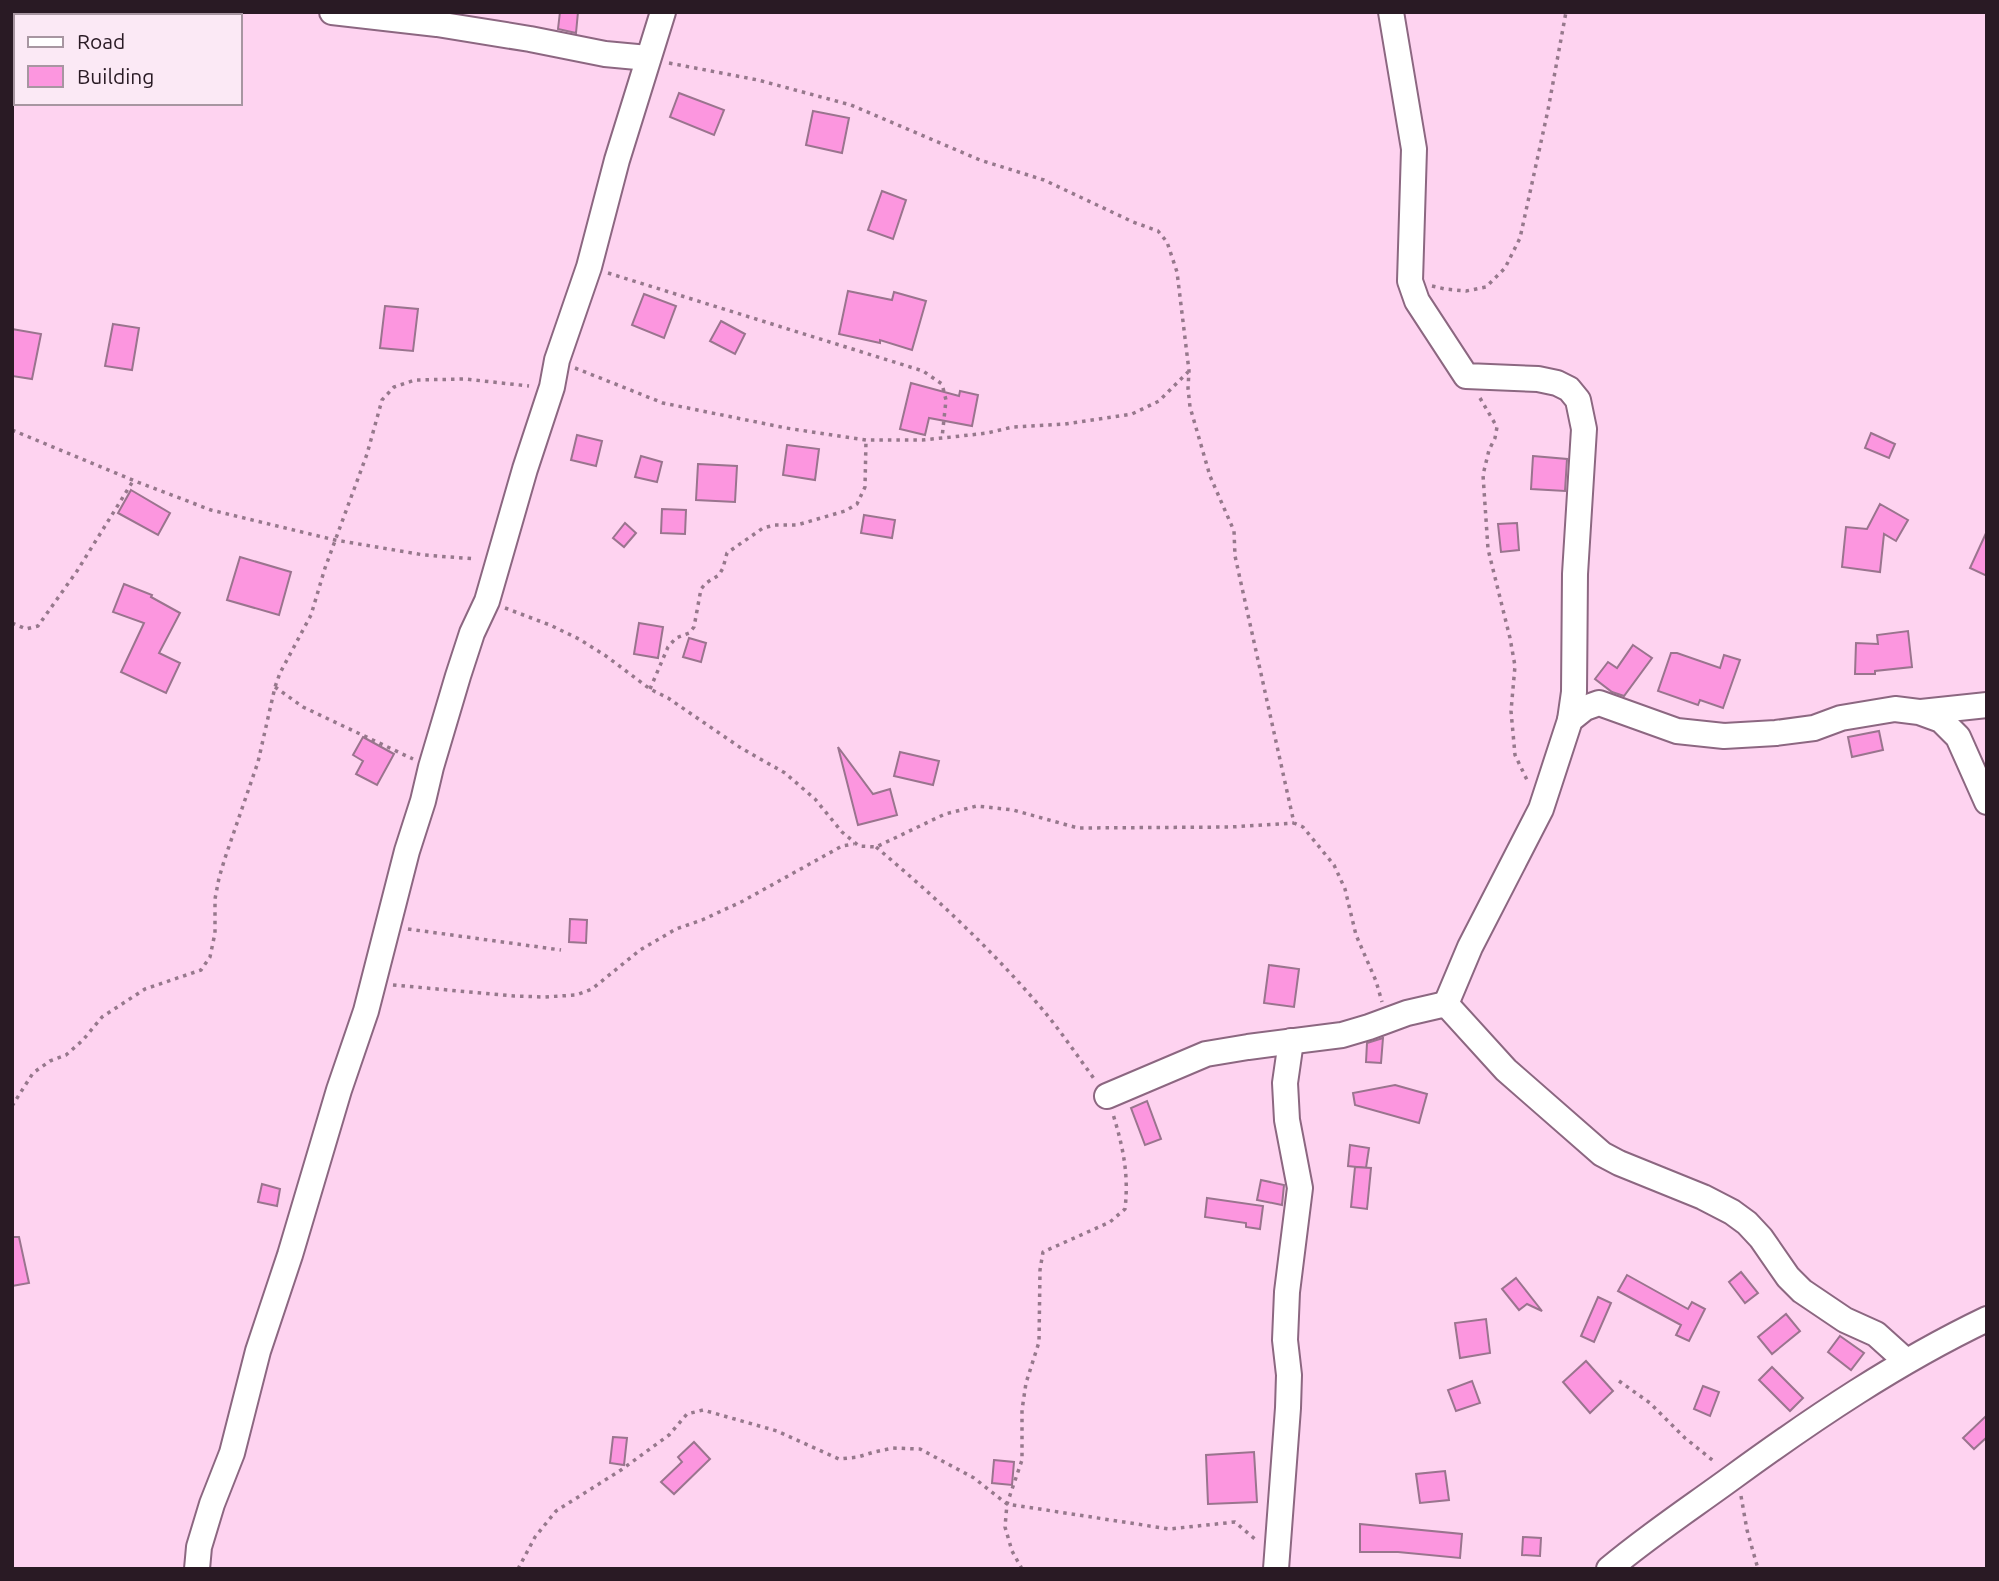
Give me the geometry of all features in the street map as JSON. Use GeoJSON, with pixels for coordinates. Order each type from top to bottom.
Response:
{"type":"FeatureCollection","features":[{"type":"Feature","properties":{"kind":"street"},"geometry":{"type":"LineString","coordinates":[[332,12],[437,24],[605,54],[648,58]]}},
{"type":"Feature","properties":{"kind":"street"},"geometry":{"type":"LineString","coordinates":[[197,1569],[212,1504],[232,1453],[258,1351],[366,1011],[431,767],[472,634],[487,601],[524,469],[589,267],[617,160],[663,12]]}},
{"type":"Feature","properties":{"kind":"street"},"geometry":{"type":"LineString","coordinates":[[1391,12],[1415,149],[1410,281],[1417,301],[1466,376],[1538,379],[1557,383],[1569,389],[1578,400],[1584,429],[1575,574],[1574,692],[1570,720],[1541,809],[1475,936],[1446,1004]]}},
{"type":"Feature","properties":{"kind":"street"},"geometry":{"type":"LineString","coordinates":[[1570,720],[1585,708],[1599,703],[1677,731],[1724,736],[1814,728],[1841,718],[1895,709],[1919,712],[1941,720],[1958,737],[1987,802]]}},
{"type":"Feature","properties":{"kind":"street"},"geometry":{"type":"LineString","coordinates":[[1919,712],[1987,705]]}},
{"type":"Feature","properties":{"kind":"street"},"geometry":{"type":"LineString","coordinates":[[1107,1096],[1206,1054],[1342,1035],[1407,1013],[1446,1004]]}},
{"type":"Feature","properties":{"kind":"street"},"geometry":{"type":"LineString","coordinates":[[1446,1004],[1506,1070],[1602,1154],[1732,1212],[1747,1223],[1802,1291],[1845,1320],[1875,1334],[1906,1361]]}},
{"type":"Feature","properties":{"kind":"street"},"geometry":{"type":"LineString","coordinates":[[1277,1563],[1288,1408],[1289,1375],[1285,1340],[1287,1292],[1300,1188],[1287,1120],[1285,1083],[1291,1041]]}},
{"type":"Feature","properties":{"kind":"street"},"geometry":{"type":"LineString","coordinates":[[1609,1569],[1666,1524],[1825,1412],[1906,1361],[1987,1319]]}},
{"type":"Feature","properties":{"kind":"path"},"geometry":{"type":"LineString","coordinates":[[1410,281],[1466,291],[1486,287],[1505,268],[1520,238],[1566,12]]}},
{"type":"Feature","properties":{"kind":"path"},"geometry":{"type":"LineString","coordinates":[[648,58],[758,80],[851,105],[980,160],[1044,180],[1158,231],[1167,242],[1177,272],[1189,370],[1190,407],[1210,475],[1234,531],[1235,556],[1294,823]]}},
{"type":"Feature","properties":{"kind":"path"},"geometry":{"type":"LineString","coordinates":[[589,267],[923,371],[942,384],[946,401],[942,438]]}},
{"type":"Feature","properties":{"kind":"path"},"geometry":{"type":"LineString","coordinates":[[557,360],[663,403],[786,428],[866,440],[942,438],[987,433],[1013,426],[1065,424],[1132,414],[1159,401],[1189,370]]}},
{"type":"Feature","properties":{"kind":"path"},"geometry":{"type":"LineString","coordinates":[[1466,376],[1497,427],[1483,475],[1488,549],[1514,659],[1511,711],[1515,755],[1541,809]]}},
{"type":"Feature","properties":{"kind":"path"},"geometry":{"type":"LineString","coordinates":[[12,1106],[33,1073],[50,1061],[66,1055],[102,1017],[145,989],[201,970],[210,957],[215,933],[219,878],[258,762],[275,687],[311,615],[367,454],[382,400],[394,387],[415,380],[446,379],[552,387]]}},
{"type":"Feature","properties":{"kind":"path"},"geometry":{"type":"LineString","coordinates":[[12,430],[211,510],[335,540],[424,555],[497,561]]}},
{"type":"Feature","properties":{"kind":"path"},"geometry":{"type":"LineString","coordinates":[[650,688],[668,647],[676,638],[689,633],[694,627],[701,589],[719,575],[727,553],[763,528],[797,525],[845,511],[858,504],[865,487],[866,440]]}},
{"type":"Feature","properties":{"kind":"path"},"geometry":{"type":"LineString","coordinates":[[12,623],[26,629],[38,626],[77,571],[133,480]]}},
{"type":"Feature","properties":{"kind":"path"},"geometry":{"type":"LineString","coordinates":[[487,601],[579,639],[741,748],[785,773],[815,799],[842,832],[859,846],[876,847],[945,814],[977,806],[1013,810],[1078,828],[1231,827],[1294,823],[1303,827],[1334,865],[1345,889],[1356,935],[1376,981],[1387,1021]]}},
{"type":"Feature","properties":{"kind":"path"},"geometry":{"type":"LineString","coordinates":[[275,687],[303,706],[431,767]]}},
{"type":"Feature","properties":{"kind":"path"},"geometry":{"type":"LineString","coordinates":[[373,984],[514,996],[576,995],[592,989],[640,950],[676,929],[743,901],[842,846],[855,843]]}},
{"type":"Feature","properties":{"kind":"path"},"geometry":{"type":"LineString","coordinates":[[876,847],[976,938],[1038,1004],[1107,1096],[1122,1142],[1128,1184],[1125,1209],[1110,1222],[1043,1252],[1040,1270],[1039,1342],[1026,1383],[1022,1410],[1022,1460],[1007,1504],[1005,1527],[1012,1550],[1022,1569]]}},
{"type":"Feature","properties":{"kind":"path"},"geometry":{"type":"LineString","coordinates":[[388,926],[561,950]]}},
{"type":"Feature","properties":{"kind":"path"},"geometry":{"type":"LineString","coordinates":[[1619,1381],[1650,1403],[1685,1438],[1736,1475],[1758,1569]]}},
{"type":"Feature","properties":{"kind":"path"},"geometry":{"type":"LineString","coordinates":[[518,1569],[535,1537],[556,1511],[621,1470],[668,1434],[687,1414],[703,1410],[777,1431],[839,1459],[893,1448],[920,1449],[974,1478],[1007,1504],[1170,1529],[1235,1522],[1277,1563]]}},
{"type":"Feature","properties":{"kind":"building"},"geometry":{"type":"Polygon","coordinates":[[[560,12],[578,12],[576,33],[558,29],[560,12]]]}},
{"type":"Feature","properties":{"kind":"building"},"geometry":{"type":"Polygon","coordinates":[[[679,93],[724,110],[714,135],[670,117],[679,93]]]}},
{"type":"Feature","properties":{"kind":"building"},"geometry":{"type":"Polygon","coordinates":[[[813,111],[849,118],[842,153],[806,145],[813,111]]]}},
{"type":"Feature","properties":{"kind":"building"},"geometry":{"type":"Polygon","coordinates":[[[882,191],[906,200],[893,239],[868,230],[882,191]]]}},
{"type":"Feature","properties":{"kind":"building"},"geometry":{"type":"Polygon","coordinates":[[[848,291],[892,300],[894,292],[926,301],[912,350],[880,340],[880,343],[839,334],[848,291]]]}},
{"type":"Feature","properties":{"kind":"building"},"geometry":{"type":"Polygon","coordinates":[[[644,294],[676,306],[664,338],[632,325],[644,294]]]}},
{"type":"Feature","properties":{"kind":"building"},"geometry":{"type":"Polygon","coordinates":[[[385,306],[418,309],[413,351],[380,348],[385,306]]]}},
{"type":"Feature","properties":{"kind":"building"},"geometry":{"type":"Polygon","coordinates":[[[721,321],[745,334],[735,354],[710,341],[721,321]]]}},
{"type":"Feature","properties":{"kind":"building"},"geometry":{"type":"Polygon","coordinates":[[[113,324],[139,328],[132,370],[105,366],[113,324]]]}},
{"type":"Feature","properties":{"kind":"building"},"geometry":{"type":"Polygon","coordinates":[[[12,329],[41,334],[32,379],[12,376],[12,329]]]}},
{"type":"Feature","properties":{"kind":"building"},"geometry":{"type":"Polygon","coordinates":[[[911,383],[959,396],[960,391],[978,395],[972,426],[929,418],[925,435],[900,429],[911,383]]]}},
{"type":"Feature","properties":{"kind":"building"},"geometry":{"type":"Polygon","coordinates":[[[1871,433],[1895,444],[1889,458],[1865,448],[1871,433]]]}},
{"type":"Feature","properties":{"kind":"building"},"geometry":{"type":"Polygon","coordinates":[[[577,435],[602,441],[596,466],[571,460],[577,435]]]}},
{"type":"Feature","properties":{"kind":"building"},"geometry":{"type":"Polygon","coordinates":[[[787,445],[819,449],[815,480],[783,475],[787,445]]]}},
{"type":"Feature","properties":{"kind":"building"},"geometry":{"type":"Polygon","coordinates":[[[641,456],[662,462],[657,482],[635,477],[641,456]]]}},
{"type":"Feature","properties":{"kind":"building"},"geometry":{"type":"Polygon","coordinates":[[[1533,456],[1567,459],[1565,491],[1531,489],[1533,456]]]}},
{"type":"Feature","properties":{"kind":"building"},"geometry":{"type":"Polygon","coordinates":[[[698,464],[737,466],[735,502],[696,500],[698,464]]]}},
{"type":"Feature","properties":{"kind":"building"},"geometry":{"type":"Polygon","coordinates":[[[131,490],[170,513],[158,535],[118,513],[131,490]]]}},
{"type":"Feature","properties":{"kind":"building"},"geometry":{"type":"Polygon","coordinates":[[[1880,504],[1908,520],[1896,541],[1884,534],[1880,572],[1842,567],[1846,527],[1867,529],[1880,504]]]}},
{"type":"Feature","properties":{"kind":"building"},"geometry":{"type":"Polygon","coordinates":[[[662,509],[686,510],[685,534],[661,533],[662,509]]]}},
{"type":"Feature","properties":{"kind":"building"},"geometry":{"type":"Polygon","coordinates":[[[864,515],[895,520],[892,538],[861,533],[864,515]]]}},
{"type":"Feature","properties":{"kind":"building"},"geometry":{"type":"Polygon","coordinates":[[[625,523],[636,533],[624,547],[613,538],[625,523]]]}},
{"type":"Feature","properties":{"kind":"building"},"geometry":{"type":"Polygon","coordinates":[[[1517,523],[1519,550],[1501,552],[1498,524],[1517,523]]]}},
{"type":"Feature","properties":{"kind":"building"},"geometry":{"type":"Polygon","coordinates":[[[1987,531],[1987,576],[1970,568],[1987,531]]]}},
{"type":"Feature","properties":{"kind":"building"},"geometry":{"type":"Polygon","coordinates":[[[240,557],[291,572],[279,615],[227,600],[240,557]]]}},
{"type":"Feature","properties":{"kind":"building"},"geometry":{"type":"Polygon","coordinates":[[[124,584],[152,595],[151,597],[180,613],[159,653],[180,663],[166,693],[121,672],[144,623],[113,612],[124,584]]]}},
{"type":"Feature","properties":{"kind":"building"},"geometry":{"type":"Polygon","coordinates":[[[639,623],[663,627],[658,658],[634,654],[639,623]]]}},
{"type":"Feature","properties":{"kind":"building"},"geometry":{"type":"Polygon","coordinates":[[[1908,631],[1912,667],[1875,671],[1875,674],[1855,674],[1856,643],[1878,644],[1877,635],[1908,631]]]}},
{"type":"Feature","properties":{"kind":"building"},"geometry":{"type":"Polygon","coordinates":[[[689,638],[706,643],[701,662],[683,657],[689,638]]]}},
{"type":"Feature","properties":{"kind":"building"},"geometry":{"type":"Polygon","coordinates":[[[1633,645],[1652,658],[1624,696],[1612,692],[1595,679],[1608,662],[1617,668],[1633,645]]]}},
{"type":"Feature","properties":{"kind":"building"},"geometry":{"type":"Polygon","coordinates":[[[1671,653],[1720,668],[1724,655],[1740,660],[1723,708],[1700,700],[1698,705],[1658,691],[1671,653]]]}},
{"type":"Feature","properties":{"kind":"building"},"geometry":{"type":"Polygon","coordinates":[[[1879,731],[1883,750],[1852,757],[1848,737],[1879,731]]]}},
{"type":"Feature","properties":{"kind":"building"},"geometry":{"type":"Polygon","coordinates":[[[363,737],[394,754],[377,785],[356,774],[363,761],[353,755],[363,737]]]}},
{"type":"Feature","properties":{"kind":"building"},"geometry":{"type":"Polygon","coordinates":[[[838,747],[873,794],[890,789],[897,815],[858,825],[838,747]]]}},
{"type":"Feature","properties":{"kind":"building"},"geometry":{"type":"Polygon","coordinates":[[[900,752],[939,761],[933,785],[894,776],[900,752]]]}},
{"type":"Feature","properties":{"kind":"building"},"geometry":{"type":"Polygon","coordinates":[[[570,919],[587,920],[586,943],[569,942],[570,919]]]}},
{"type":"Feature","properties":{"kind":"building"},"geometry":{"type":"Polygon","coordinates":[[[1269,965],[1299,969],[1294,1007],[1264,1003],[1269,965]]]}},
{"type":"Feature","properties":{"kind":"building"},"geometry":{"type":"Polygon","coordinates":[[[1383,1038],[1381,1063],[1366,1062],[1367,1043],[1383,1038]]]}},
{"type":"Feature","properties":{"kind":"building"},"geometry":{"type":"Polygon","coordinates":[[[1395,1085],[1427,1094],[1419,1123],[1355,1105],[1353,1093],[1395,1085]]]}},
{"type":"Feature","properties":{"kind":"building"},"geometry":{"type":"Polygon","coordinates":[[[1147,1101],[1161,1139],[1145,1145],[1131,1108],[1147,1101]]]}},
{"type":"Feature","properties":{"kind":"building"},"geometry":{"type":"Polygon","coordinates":[[[1350,1145],[1369,1148],[1366,1168],[1348,1166],[1350,1145]]]}},
{"type":"Feature","properties":{"kind":"building"},"geometry":{"type":"Polygon","coordinates":[[[1355,1167],[1371,1168],[1367,1209],[1351,1207],[1355,1167]]]}},
{"type":"Feature","properties":{"kind":"building"},"geometry":{"type":"Polygon","coordinates":[[[1261,1180],[1284,1185],[1282,1205],[1257,1200],[1261,1180]]]}},
{"type":"Feature","properties":{"kind":"building"},"geometry":{"type":"Polygon","coordinates":[[[262,1184],[280,1189],[277,1206],[258,1202],[262,1184]]]}},
{"type":"Feature","properties":{"kind":"building"},"geometry":{"type":"Polygon","coordinates":[[[1207,1198],[1263,1206],[1260,1229],[1246,1227],[1246,1223],[1205,1217],[1207,1198]]]}},
{"type":"Feature","properties":{"kind":"building"},"geometry":{"type":"Polygon","coordinates":[[[12,1237],[19,1237],[29,1283],[12,1286],[12,1237]]]}},
{"type":"Feature","properties":{"kind":"building"},"geometry":{"type":"Polygon","coordinates":[[[1741,1272],[1758,1293],[1745,1303],[1729,1282],[1741,1272]]]}},
{"type":"Feature","properties":{"kind":"building"},"geometry":{"type":"Polygon","coordinates":[[[1627,1275],[1688,1309],[1692,1302],[1705,1309],[1689,1341],[1676,1335],[1681,1325],[1618,1291],[1627,1275]]]}},
{"type":"Feature","properties":{"kind":"building"},"geometry":{"type":"Polygon","coordinates":[[[1516,1278],[1542,1311],[1527,1304],[1519,1310],[1502,1289],[1516,1278]]]}},
{"type":"Feature","properties":{"kind":"building"},"geometry":{"type":"Polygon","coordinates":[[[1598,1297],[1611,1303],[1594,1342],[1581,1336],[1598,1297]]]}},
{"type":"Feature","properties":{"kind":"building"},"geometry":{"type":"Polygon","coordinates":[[[1786,1314],[1800,1331],[1772,1354],[1758,1337],[1786,1314]]]}},
{"type":"Feature","properties":{"kind":"building"},"geometry":{"type":"Polygon","coordinates":[[[1486,1319],[1490,1353],[1460,1358],[1455,1323],[1486,1319]]]}},
{"type":"Feature","properties":{"kind":"building"},"geometry":{"type":"Polygon","coordinates":[[[1840,1336],[1864,1353],[1851,1370],[1828,1352],[1840,1336]]]}},
{"type":"Feature","properties":{"kind":"building"},"geometry":{"type":"Polygon","coordinates":[[[1586,1361],[1613,1391],[1590,1413],[1563,1382],[1586,1361]]]}},
{"type":"Feature","properties":{"kind":"building"},"geometry":{"type":"Polygon","coordinates":[[[1772,1367],[1803,1398],[1790,1411],[1759,1380],[1772,1367]]]}},
{"type":"Feature","properties":{"kind":"building"},"geometry":{"type":"Polygon","coordinates":[[[1472,1381],[1480,1403],[1456,1411],[1448,1390],[1472,1381]]]}},
{"type":"Feature","properties":{"kind":"building"},"geometry":{"type":"Polygon","coordinates":[[[1703,1386],[1719,1392],[1710,1416],[1694,1409],[1703,1386]]]}},
{"type":"Feature","properties":{"kind":"building"},"geometry":{"type":"Polygon","coordinates":[[[1987,1415],[1987,1437],[1974,1449],[1963,1438],[1987,1415]]]}},
{"type":"Feature","properties":{"kind":"building"},"geometry":{"type":"Polygon","coordinates":[[[613,1437],[627,1438],[624,1465],[610,1463],[613,1437]]]}},
{"type":"Feature","properties":{"kind":"building"},"geometry":{"type":"Polygon","coordinates":[[[694,1442],[710,1459],[674,1494],[661,1482],[682,1462],[678,1457],[694,1442]]]}},
{"type":"Feature","properties":{"kind":"building"},"geometry":{"type":"Polygon","coordinates":[[[1254,1452],[1257,1502],[1208,1504],[1206,1455],[1254,1452]]]}},
{"type":"Feature","properties":{"kind":"building"},"geometry":{"type":"Polygon","coordinates":[[[994,1460],[1014,1462],[1012,1485],[992,1483],[994,1460]]]}},
{"type":"Feature","properties":{"kind":"building"},"geometry":{"type":"Polygon","coordinates":[[[1445,1471],[1449,1500],[1420,1503],[1416,1474],[1445,1471]]]}},
{"type":"Feature","properties":{"kind":"building"},"geometry":{"type":"Polygon","coordinates":[[[1360,1524],[1462,1534],[1460,1558],[1398,1552],[1360,1552],[1360,1524]]]}},
{"type":"Feature","properties":{"kind":"building"},"geometry":{"type":"Polygon","coordinates":[[[1523,1537],[1541,1538],[1540,1556],[1522,1555],[1523,1537]]]}}]}
